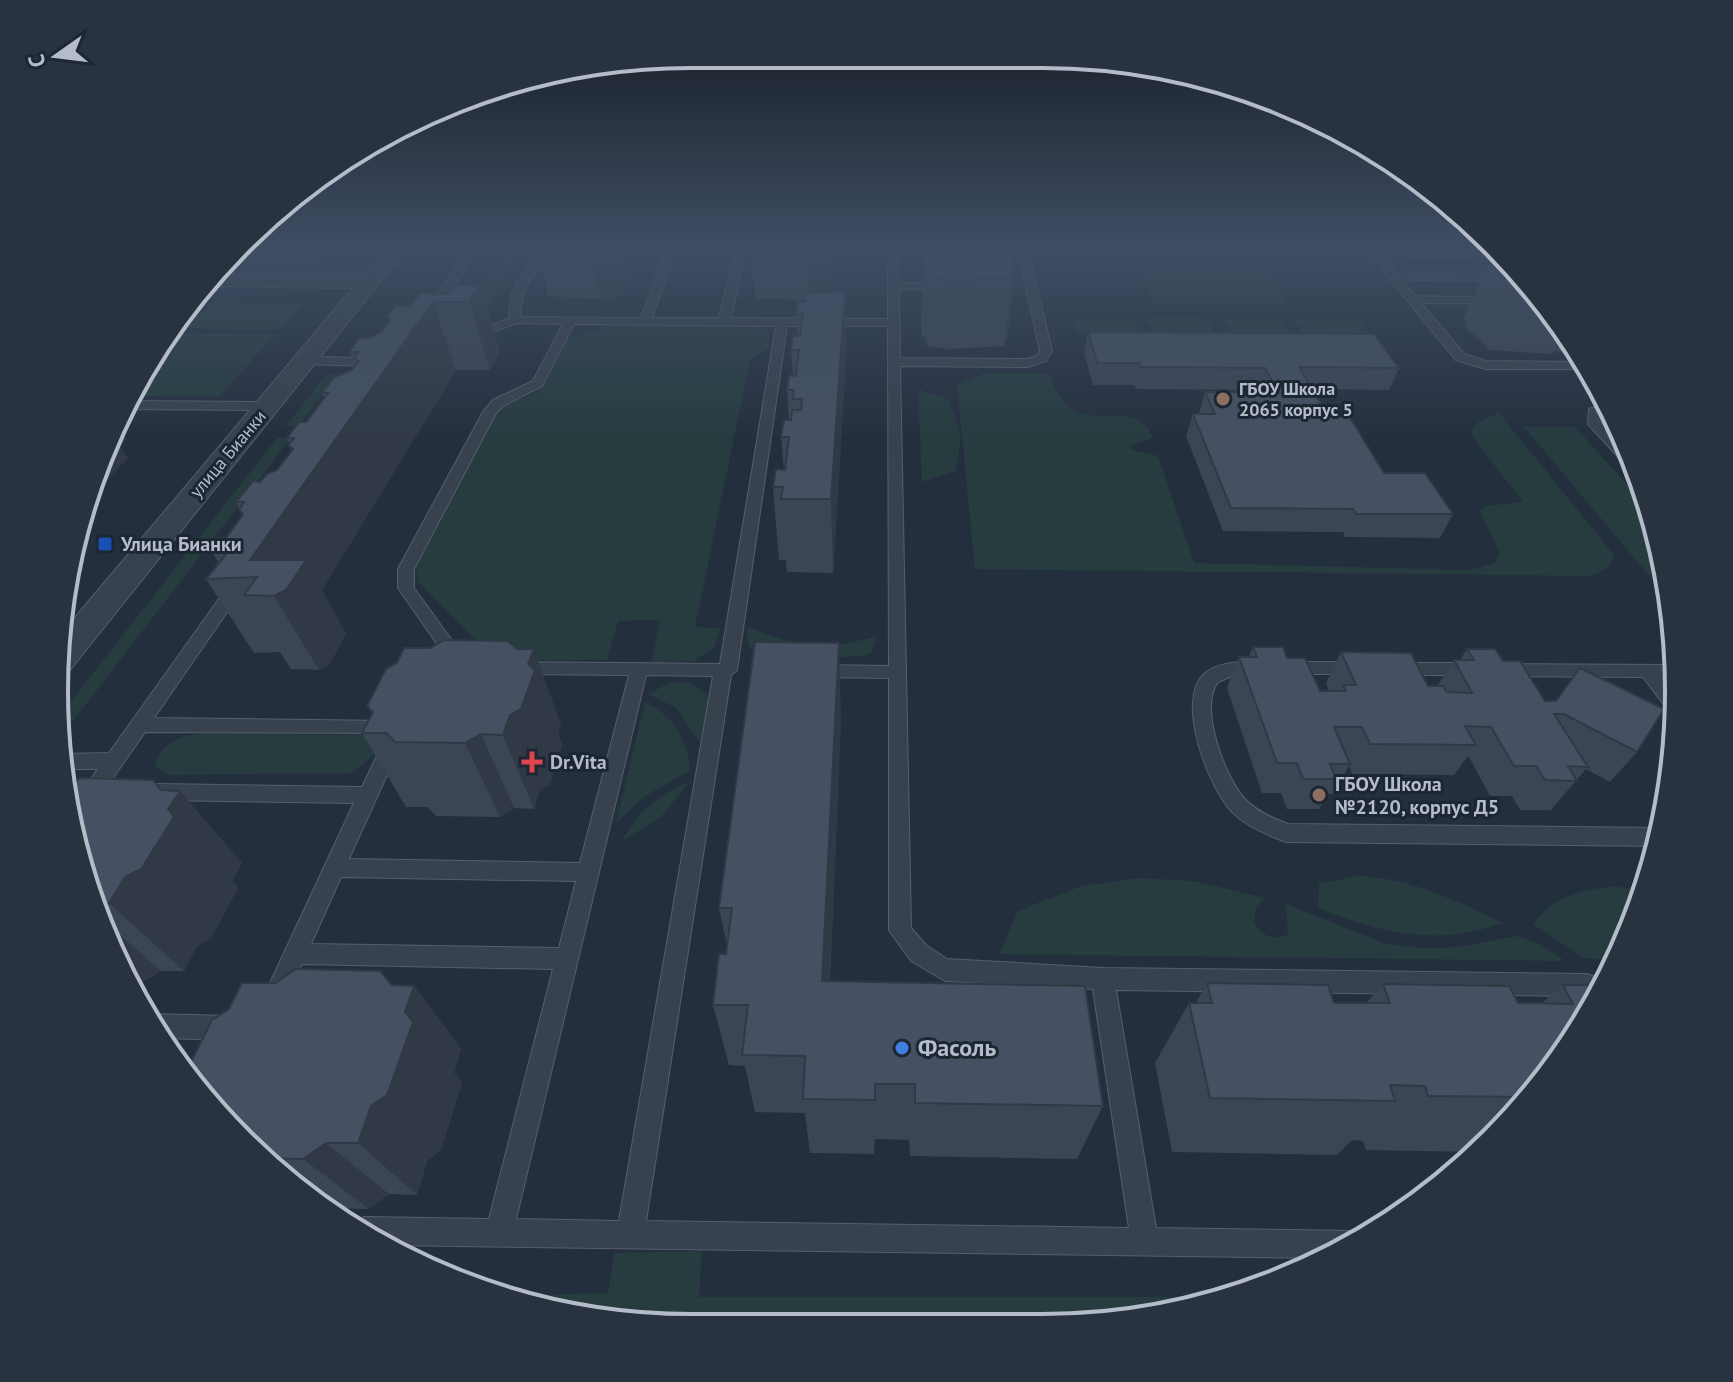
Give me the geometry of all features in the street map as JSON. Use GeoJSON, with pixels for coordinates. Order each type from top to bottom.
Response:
{"type":"FeatureCollection","features":[{"type":"Feature","properties":{"kind":"street","name":"улица Бианки"},"geometry":{"type":"LineString","coordinates":[[69,647],[346,311]]}},
{"type":"Feature","properties":{"kind":"lane"},"geometry":{"type":"LineString","coordinates":[[423,324],[432,311]]}},
{"type":"Feature","properties":{"kind":"lane"},"geometry":{"type":"LineString","coordinates":[[513,311],[516,320]]}},
{"type":"Feature","properties":{"kind":"lane"},"geometry":{"type":"LineString","coordinates":[[645,321],[649,311]]}},
{"type":"Feature","properties":{"kind":"lane"},"geometry":{"type":"LineString","coordinates":[[724,322],[726,311]]}},
{"type":"Feature","properties":{"kind":"lane"},"geometry":{"type":"LineString","coordinates":[[893,311],[898,919],[909,946],[923,959],[945,970],[1103,979],[1591,985]]}},
{"type":"Feature","properties":{"kind":"lane"},"geometry":{"type":"LineString","coordinates":[[894,362],[1028,363],[1042,358],[1046,351],[1037,311]]}},
{"type":"Feature","properties":{"kind":"lane"},"geometry":{"type":"LineString","coordinates":[[1420,311],[1451,350],[1466,360],[1485,365],[1573,366]]}},
{"type":"Feature","properties":{"kind":"lane"},"geometry":{"type":"LineString","coordinates":[[452,342],[516,320],[893,323]]}},
{"type":"Feature","properties":{"kind":"lane"},"geometry":{"type":"LineString","coordinates":[[441,672],[469,667],[406,588],[406,569],[490,412],[498,403],[538,383],[570,321]]}},
{"type":"Feature","properties":{"kind":"lane"},"geometry":{"type":"LineString","coordinates":[[630,1235],[731,670],[782,322]]}},
{"type":"Feature","properties":{"kind":"lane"},"geometry":{"type":"LineString","coordinates":[[305,361],[396,362],[387,375]]}},
{"type":"Feature","properties":{"kind":"lane"},"geometry":{"type":"LineString","coordinates":[[137,405],[268,406]]}},
{"type":"Feature","properties":{"kind":"lane"},"geometry":{"type":"LineString","coordinates":[[1599,410],[1594,412],[1595,424],[1614,445]]}},
{"type":"Feature","properties":{"kind":"lane"},"geometry":{"type":"LineString","coordinates":[[79,810],[249,569]]}},
{"type":"Feature","properties":{"kind":"lane"},"geometry":{"type":"LineString","coordinates":[[1647,837],[1286,833],[1252,816],[1235,802],[1219,776],[1199,710],[1200,694],[1205,683],[1230,667],[1665,671]]}},
{"type":"Feature","properties":{"kind":"lane"},"geometry":{"type":"LineString","coordinates":[[501,668],[731,670]]}},
{"type":"Feature","properties":{"kind":"lane"},"geometry":{"type":"LineString","coordinates":[[499,1234],[639,669]]}},
{"type":"Feature","properties":{"kind":"lane"},"geometry":{"type":"LineString","coordinates":[[804,671],[895,672]]}},
{"type":"Feature","properties":{"kind":"lane"},"geometry":{"type":"LineString","coordinates":[[1648,671],[1665,693]]}},
{"type":"Feature","properties":{"kind":"lane"},"geometry":{"type":"LineString","coordinates":[[140,725],[402,722],[266,1016]]}},
{"type":"Feature","properties":{"kind":"lane"},"geometry":{"type":"LineString","coordinates":[[72,761],[114,761]]}},
{"type":"Feature","properties":{"kind":"lane"},"geometry":{"type":"LineString","coordinates":[[93,791],[368,795]]}},
{"type":"Feature","properties":{"kind":"lane"},"geometry":{"type":"LineString","coordinates":[[334,868],[589,872]]}},
{"type":"Feature","properties":{"kind":"lane"},"geometry":{"type":"LineString","coordinates":[[295,954],[567,959]]}},
{"type":"Feature","properties":{"kind":"lane"},"geometry":{"type":"LineString","coordinates":[[1103,979],[1145,1244]]}},
{"type":"Feature","properties":{"kind":"lane"},"geometry":{"type":"LineString","coordinates":[[166,1026],[245,1028]]}},
{"type":"Feature","properties":{"kind":"lane"},"geometry":{"type":"LineString","coordinates":[[380,1231],[1328,1245]]}},
{"type":"Feature","properties":{"kind":"green space"},"geometry":{"type":"Polygon","coordinates":[[[203,311],[296,311],[280,329],[186,328],[203,311]]]}},
{"type":"Feature","properties":{"kind":"green space"},"geometry":{"type":"Polygon","coordinates":[[[465,311],[485,311],[480,320],[495,321],[448,337],[465,311]]]}},
{"type":"Feature","properties":{"kind":"green space"},"geometry":{"type":"Polygon","coordinates":[[[1134,318],[1140,334],[1078,334],[1073,319],[1134,318]]]}},
{"type":"Feature","properties":{"kind":"green space"},"geometry":{"type":"Polygon","coordinates":[[[1146,318],[1206,318],[1215,334],[1153,334],[1146,318]]]}},
{"type":"Feature","properties":{"kind":"green space"},"geometry":{"type":"Polygon","coordinates":[[[1224,319],[1280,319],[1291,336],[1233,336],[1224,319]]]}},
{"type":"Feature","properties":{"kind":"green space"},"geometry":{"type":"Polygon","coordinates":[[[1294,320],[1358,320],[1370,335],[1304,335],[1294,320]]]}},
{"type":"Feature","properties":{"kind":"green space"},"geometry":{"type":"Polygon","coordinates":[[[616,324],[758,326],[770,332],[769,348],[750,360],[695,627],[720,628],[714,648],[693,661],[651,663],[660,620],[618,621],[607,660],[510,660],[480,644],[418,582],[416,568],[498,409],[537,392],[553,370],[567,338],[616,324]]]}},
{"type":"Feature","properties":{"kind":"green space"},"geometry":{"type":"Polygon","coordinates":[[[181,334],[276,334],[219,397],[142,396],[181,334]]]}},
{"type":"Feature","properties":{"kind":"green space"},"geometry":{"type":"Polygon","coordinates":[[[338,373],[299,426],[286,426],[324,377],[338,373]]]}},
{"type":"Feature","properties":{"kind":"green space"},"geometry":{"type":"Polygon","coordinates":[[[984,373],[1049,373],[1060,396],[1073,409],[1088,414],[1132,417],[1144,424],[1153,438],[1130,446],[1133,450],[1158,456],[1194,563],[1470,570],[1495,563],[1499,552],[1480,510],[1485,506],[1523,502],[1474,439],[1471,430],[1476,423],[1499,413],[1614,555],[1613,560],[1605,569],[1590,576],[975,569],[957,385],[984,373]]]}},
{"type":"Feature","properties":{"kind":"green space"},"geometry":{"type":"Polygon","coordinates":[[[918,389],[949,400],[961,436],[956,471],[922,482],[918,389]]]}},
{"type":"Feature","properties":{"kind":"green space"},"geometry":{"type":"Polygon","coordinates":[[[1524,427],[1575,427],[1631,489],[1655,583],[1524,427]]]}},
{"type":"Feature","properties":{"kind":"green space"},"geometry":{"type":"Polygon","coordinates":[[[277,438],[291,438],[69,726],[68,705],[277,438]]]}},
{"type":"Feature","properties":{"kind":"green space"},"geometry":{"type":"Polygon","coordinates":[[[748,627],[781,639],[811,645],[842,644],[877,636],[872,652],[862,656],[774,657],[751,649],[748,627]]]}},
{"type":"Feature","properties":{"kind":"green space"},"geometry":{"type":"Polygon","coordinates":[[[671,682],[692,683],[707,694],[709,703],[701,744],[676,708],[648,694],[671,682]]]}},
{"type":"Feature","properties":{"kind":"green space"},"geometry":{"type":"Polygon","coordinates":[[[645,702],[664,714],[678,730],[689,759],[690,771],[645,796],[616,823],[645,702]]]}},
{"type":"Feature","properties":{"kind":"green space"},"geometry":{"type":"Polygon","coordinates":[[[196,734],[370,735],[377,747],[373,756],[352,773],[167,775],[155,766],[170,744],[196,734]]]}},
{"type":"Feature","properties":{"kind":"green space"},"geometry":{"type":"Polygon","coordinates":[[[689,782],[661,817],[621,842],[634,821],[650,805],[689,782]]]}},
{"type":"Feature","properties":{"kind":"green space"},"geometry":{"type":"Polygon","coordinates":[[[1358,876],[1414,886],[1502,923],[1455,934],[1409,934],[1363,924],[1318,908],[1319,884],[1358,876]]]}},
{"type":"Feature","properties":{"kind":"green space"},"geometry":{"type":"Polygon","coordinates":[[[1140,878],[1194,881],[1265,898],[1256,907],[1254,922],[1261,931],[1273,937],[1288,934],[1286,904],[1386,944],[1424,948],[1459,947],[1517,936],[1538,943],[1565,961],[999,954],[1018,911],[1081,886],[1140,878]]]}},
{"type":"Feature","properties":{"kind":"green space"},"geometry":{"type":"Polygon","coordinates":[[[1615,886],[1632,890],[1604,960],[1584,958],[1533,924],[1559,901],[1615,886]]]}},
{"type":"Feature","properties":{"kind":"green space"},"geometry":{"type":"Polygon","coordinates":[[[702,1251],[699,1297],[1186,1297],[1083,1313],[691,1314],[610,1309],[539,1295],[608,1293],[614,1253],[702,1251]]]}},
{"type":"Feature","properties":{"kind":"building"},"geometry":{"type":"Polygon","coordinates":[[[391,311],[426,311],[250,560],[306,560],[286,590],[274,596],[244,595],[257,577],[206,579],[231,548],[209,548],[217,538],[226,538],[243,514],[239,510],[244,502],[236,502],[253,481],[260,482],[267,474],[277,470],[293,449],[288,445],[294,438],[287,438],[299,422],[306,422],[328,393],[322,393],[334,377],[352,370],[359,361],[354,358],[359,352],[349,352],[359,338],[370,338],[382,331],[391,319],[387,316],[391,311]]]}},
{"type":"Feature","properties":{"kind":"building"},"geometry":{"type":"Polygon","coordinates":[[[796,311],[844,311],[831,499],[781,499],[783,487],[773,487],[776,469],[785,470],[789,437],[781,437],[784,420],[791,420],[792,410],[801,410],[802,399],[793,399],[794,390],[787,390],[789,375],[796,376],[799,350],[791,350],[793,336],[800,336],[803,314],[796,314],[796,311]]]}},
{"type":"Feature","properties":{"kind":"building"},"geometry":{"type":"Polygon","coordinates":[[[1088,332],[1374,334],[1399,368],[1299,367],[1327,414],[1348,414],[1384,473],[1425,473],[1453,514],[1356,514],[1353,509],[1231,508],[1193,414],[1215,414],[1205,392],[1279,393],[1265,368],[1141,367],[1139,363],[1097,363],[1088,332]]]}},
{"type":"Feature","properties":{"kind":"building"},"geometry":{"type":"Polygon","coordinates":[[[444,640],[507,641],[517,649],[534,649],[528,664],[535,670],[521,709],[510,715],[503,735],[481,734],[465,743],[395,742],[386,733],[362,733],[373,712],[367,706],[386,669],[397,663],[404,648],[430,648],[444,640]]]}},
{"type":"Feature","properties":{"kind":"building"},"geometry":{"type":"Polygon","coordinates":[[[755,642],[839,643],[822,981],[1085,986],[1103,1106],[915,1103],[915,1084],[875,1084],[875,1100],[803,1099],[805,1056],[742,1055],[748,1005],[713,1005],[719,954],[726,954],[732,908],[719,908],[755,642]]]}},
{"type":"Feature","properties":{"kind":"building"},"geometry":{"type":"Polygon","coordinates":[[[1253,647],[1283,647],[1287,658],[1305,658],[1320,691],[1346,691],[1343,685],[1356,685],[1341,652],[1411,653],[1428,686],[1443,686],[1447,692],[1472,693],[1454,660],[1474,660],[1467,649],[1495,649],[1503,661],[1520,661],[1545,701],[1556,701],[1580,668],[1664,709],[1637,752],[1564,714],[1554,714],[1588,767],[1568,766],[1577,781],[1545,780],[1536,766],[1514,766],[1491,727],[1465,726],[1476,745],[1370,744],[1362,727],[1334,727],[1350,764],[1330,764],[1336,779],[1303,779],[1297,763],[1277,763],[1239,657],[1257,657],[1253,647]]]}},
{"type":"Feature","properties":{"kind":"building"},"geometry":{"type":"Polygon","coordinates":[[[81,778],[153,780],[161,790],[180,791],[168,809],[174,817],[141,869],[125,877],[109,903],[105,903],[89,852],[75,782],[81,778]]]}},
{"type":"Feature","properties":{"kind":"building"},"geometry":{"type":"Polygon","coordinates":[[[296,969],[380,971],[392,985],[414,986],[405,1012],[413,1022],[387,1095],[371,1106],[358,1143],[326,1143],[303,1159],[279,1158],[250,1132],[191,1062],[212,1020],[229,1009],[242,983],[275,983],[296,969]]]}},
{"type":"Feature","properties":{"kind":"building"},"geometry":{"type":"Polygon","coordinates":[[[1207,983],[1328,985],[1334,1003],[1390,1003],[1383,984],[1509,986],[1518,1003],[1573,1004],[1563,985],[1591,985],[1560,1037],[1514,1097],[1428,1096],[1425,1086],[1390,1085],[1395,1101],[1210,1098],[1189,1003],[1212,1003],[1207,983]]]}},
{"type":"Feature","properties":{"kind":"place","name":"ГБОУ Школа 2065 корпус 5"},"geometry":{"type":"Point","coordinates":[1223,399]}},
{"type":"Feature","properties":{"kind":"place","name":"Улица Бианки"},"geometry":{"type":"Point","coordinates":[105,544]}},
{"type":"Feature","properties":{"kind":"place","name":"Dr.Vita"},"geometry":{"type":"Point","coordinates":[532,762]}},
{"type":"Feature","properties":{"kind":"place","name":"ГБОУ Школа №2120, корпус Д5"},"geometry":{"type":"Point","coordinates":[1319,795]}},
{"type":"Feature","properties":{"kind":"place","name":"Фасоль"},"geometry":{"type":"Point","coordinates":[902,1048]}}]}
